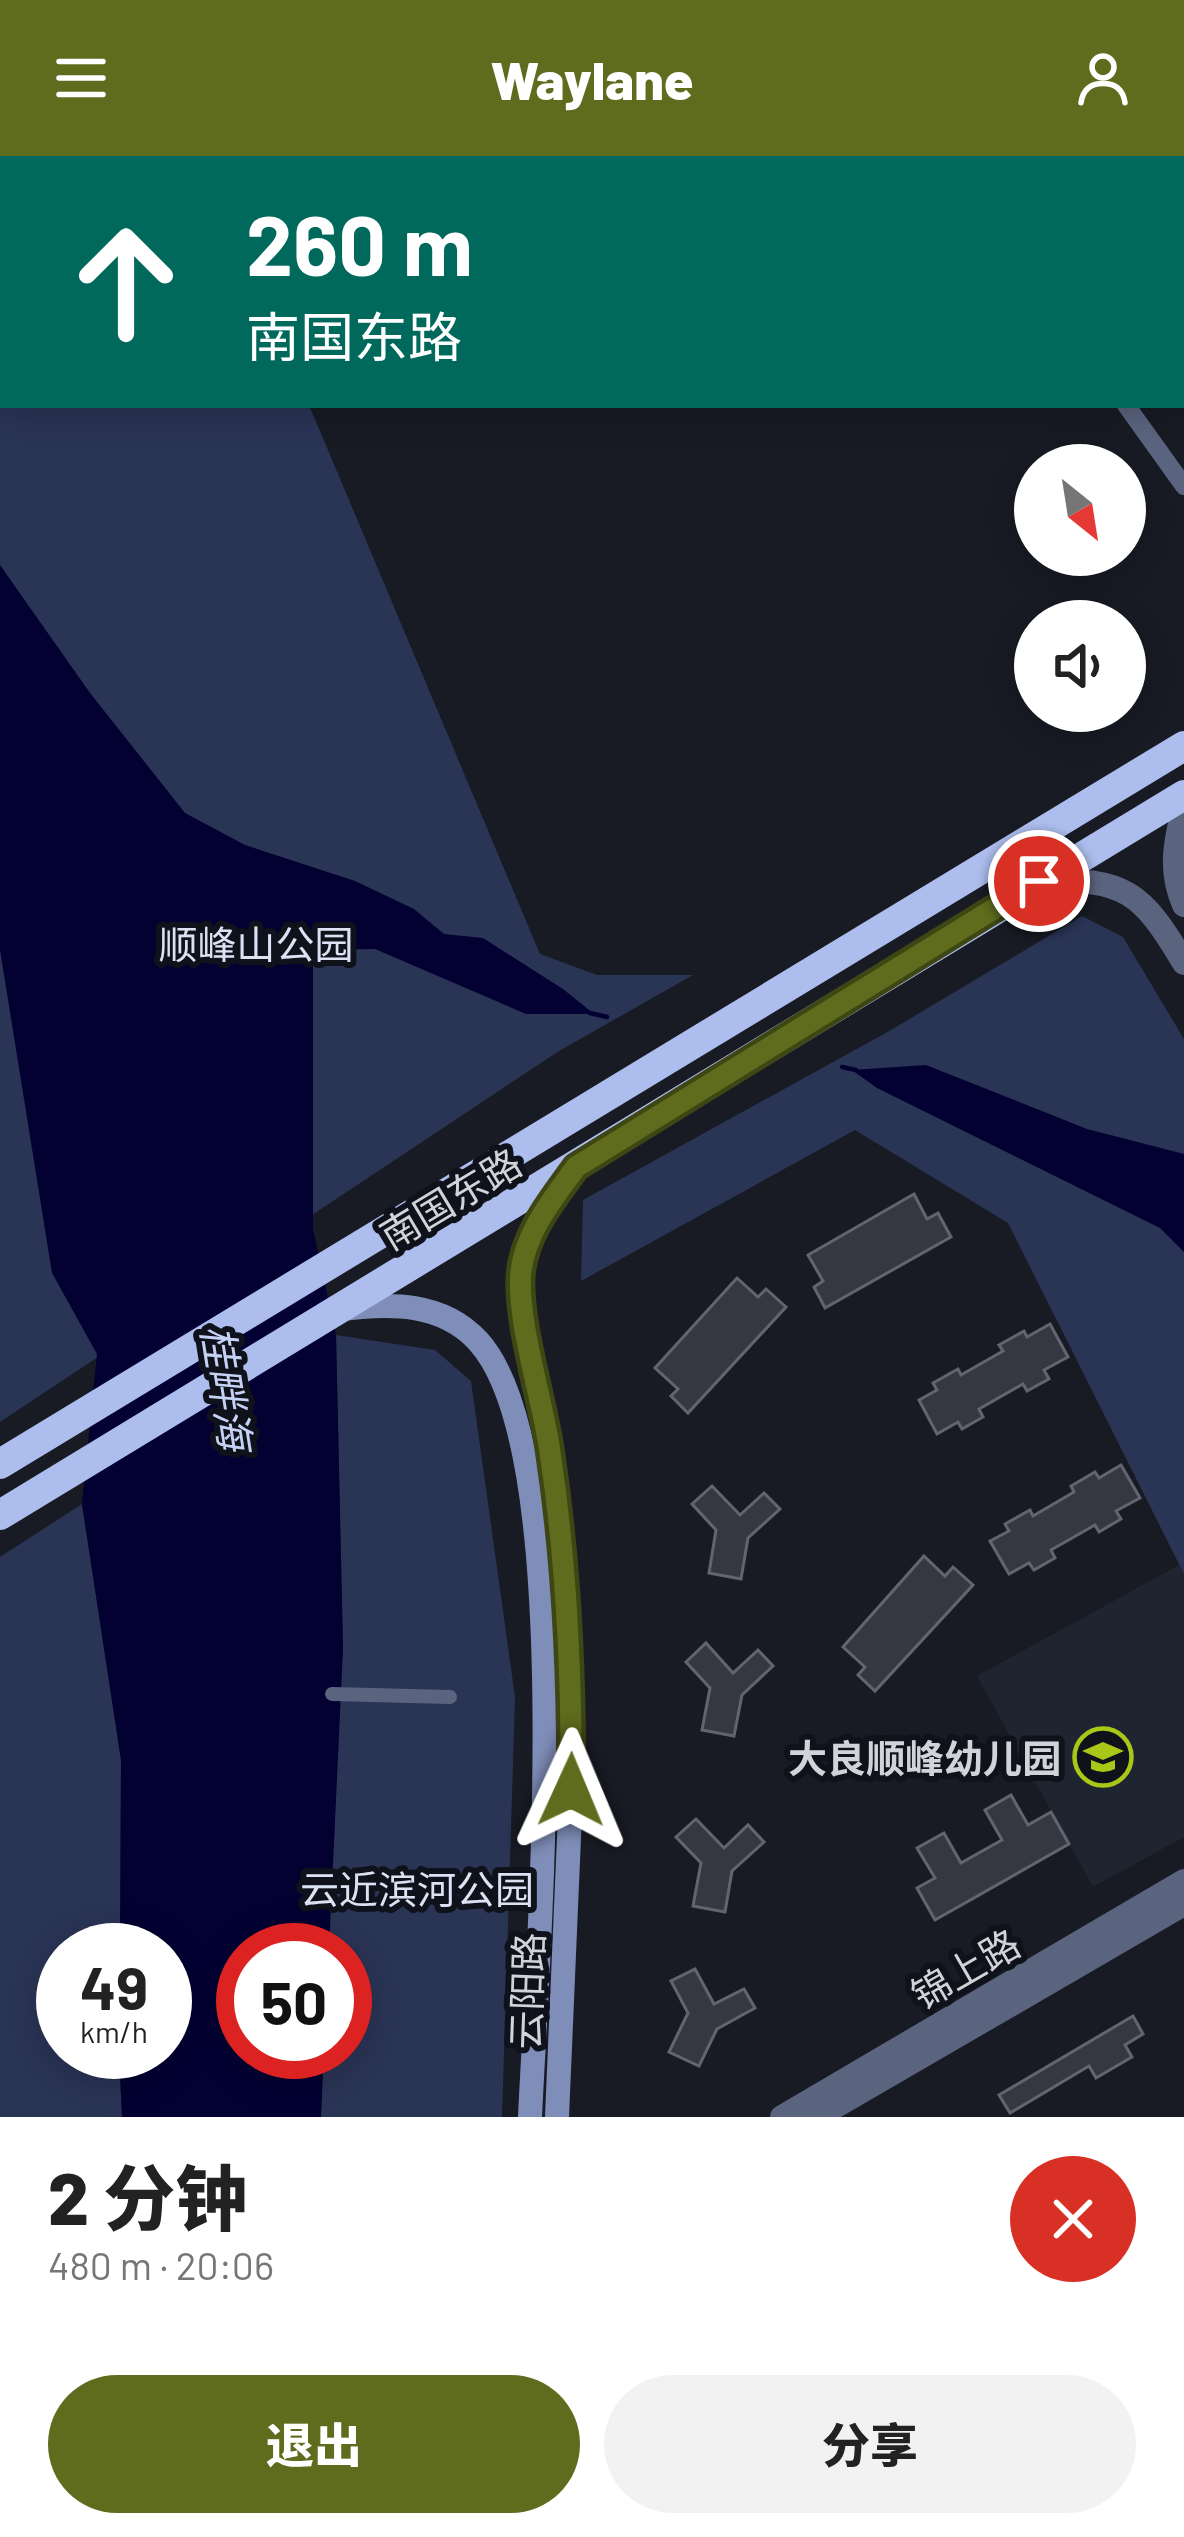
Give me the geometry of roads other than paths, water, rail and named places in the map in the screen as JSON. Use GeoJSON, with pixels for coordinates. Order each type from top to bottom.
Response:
{"type":"FeatureCollection","features":[{"type":"Feature","properties":{"kind":"highway","name":"南国东路"},"geometry":{"type":"LineString","coordinates":[[0,1464],[1184,746]]}},
{"type":"Feature","properties":{"kind":"highway","name":"南国东路"},"geometry":{"type":"LineString","coordinates":[[1,1515],[1184,795]]}},
{"type":"Feature","properties":{"kind":"main road","name":"云阳路"},"geometry":{"type":"LineString","coordinates":[[557,2117],[572,1695],[564,1547],[550,1446],[522,1309],[521,1274],[535,1227],[576,1167]]}},
{"type":"Feature","properties":{"kind":"main road","name":"云阳路"},"geometry":{"type":"LineString","coordinates":[[340,1310],[378,1305],[424,1309],[457,1323],[493,1360],[519,1424],[538,1574],[542,1798],[530,2117]]}},
{"type":"Feature","properties":{"kind":"main road"},"geometry":{"type":"LineString","coordinates":[[538,1574],[546,1531],[554,1530],[564,1547]]}},
{"type":"Feature","properties":{"kind":"street"},"geometry":{"type":"LineString","coordinates":[[1128,408],[1184,486]]}},
{"type":"Feature","properties":{"kind":"street"},"geometry":{"type":"LineString","coordinates":[[1184,807],[1173,859],[1174,879],[1184,904]]}},
{"type":"Feature","properties":{"kind":"street"},"geometry":{"type":"LineString","coordinates":[[1039,881],[1084,879],[1128,892],[1150,911],[1184,963]]}},
{"type":"Feature","properties":{"kind":"street"},"geometry":{"type":"LineString","coordinates":[[332,1694],[450,1697]]}},
{"type":"Feature","properties":{"kind":"street","name":"锦上路"},"geometry":{"type":"LineString","coordinates":[[782,2117],[1184,1881]]}},
{"type":"Feature","properties":{"kind":"street","name":"锦上路"},"geometry":{"type":"LineString","coordinates":[[817,2117],[1184,1904]]}},
{"type":"Feature","properties":{"kind":"street"},"geometry":{"type":"LineString","coordinates":[[559,2090],[568,2117]]}},
{"type":"Feature","properties":{"kind":"water","name":"桂畔海"},"geometry":{"type":"Polygon","coordinates":[[[0,565],[90,693],[185,813],[245,845],[355,881],[414,909],[444,934],[483,938],[594,1014],[526,1014],[375,949],[313,950],[313,1229],[336,1335],[343,1649],[330,1923],[216,1923],[216,2079],[323,2079],[321,2117],[122,2117],[120,2079],[192,2079],[192,1923],[120,1923],[121,1760],[82,1504],[97,1354],[52,1273],[0,950],[0,565]]]}},
{"type":"Feature","properties":{"kind":"water"},"geometry":{"type":"Polygon","coordinates":[[[926,1065],[1087,1129],[1184,1154],[1184,1252],[1160,1228],[877,1088],[852,1070],[926,1065]]]}},
{"type":"Feature","properties":{"kind":"waterway"},"geometry":{"type":"LineString","coordinates":[[590,1013],[607,1017]]}},
{"type":"Feature","properties":{"kind":"waterway"},"geometry":{"type":"LineString","coordinates":[[842,1067],[856,1070]]}},
{"type":"Feature","properties":{"kind":"place","name":"大良顺峰幼儿园"},"geometry":{"type":"Point","coordinates":[1103,1757]}},
{"type":"Feature","properties":{"kind":"park label","name":"顺峰山公园"},"geometry":{"type":"Point","coordinates":[256,943]}},
{"type":"Feature","properties":{"kind":"park label","name":"云近滨河公园"},"geometry":{"type":"Point","coordinates":[417,1888]}}]}
